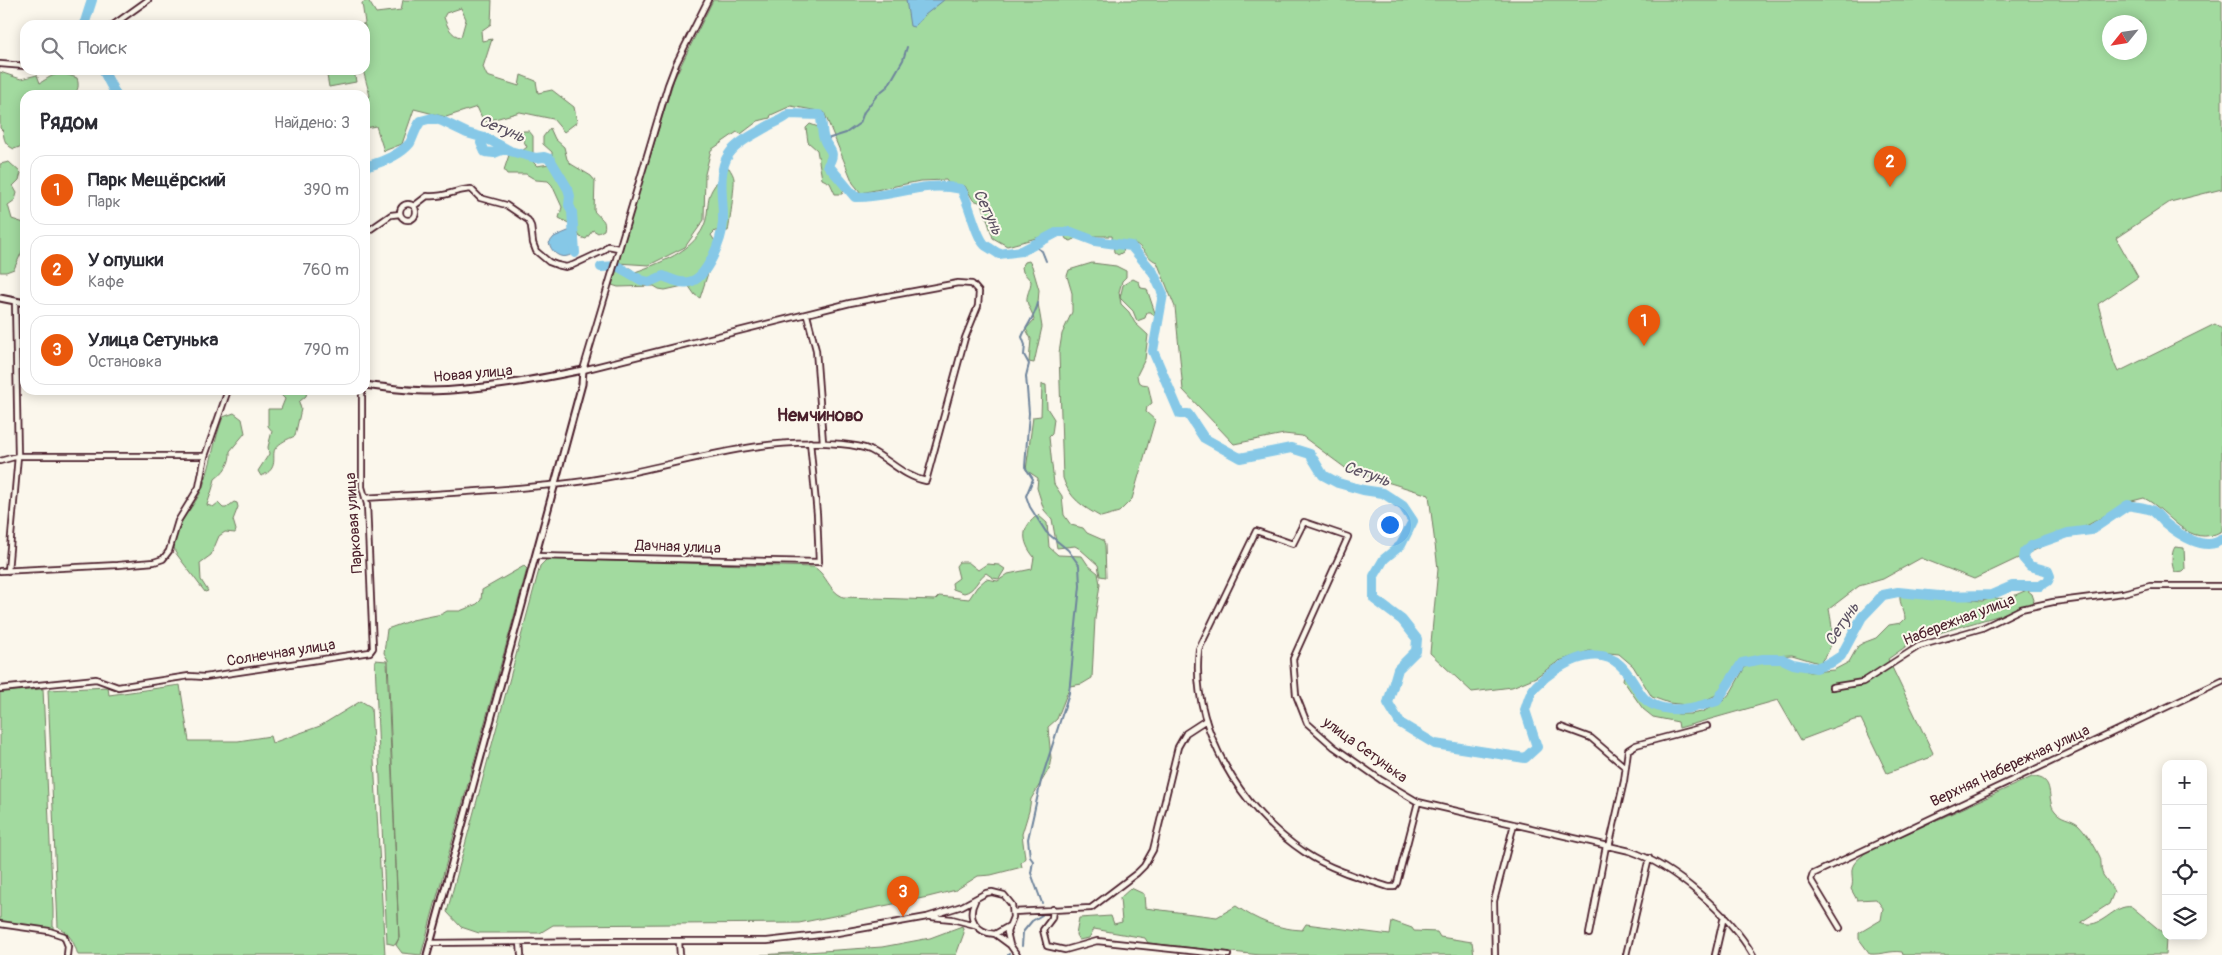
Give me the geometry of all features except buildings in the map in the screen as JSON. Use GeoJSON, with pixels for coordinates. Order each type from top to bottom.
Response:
{"type":"FeatureCollection","features":[{"type":"Feature","properties":{"kind":"street"},"geometry":{"type":"LineString","coordinates":[[120,20],[148,0]]}},
{"type":"Feature","properties":{"kind":"street"},"geometry":{"type":"LineString","coordinates":[[427,955],[582,384],[583,370],[615,258],[668,85],[676,64],[708,0]]}},
{"type":"Feature","properties":{"kind":"street"},"geometry":{"type":"LineString","coordinates":[[0,64],[20,66]]}},
{"type":"Feature","properties":{"kind":"street"},"geometry":{"type":"LineString","coordinates":[[414,206],[427,196],[437,198],[457,190],[471,188],[480,198],[506,205],[528,220],[536,251],[549,262],[566,267],[603,251],[608,246],[618,248]]}},
{"type":"Feature","properties":{"kind":"street"},"geometry":{"type":"LineString","coordinates":[[406,204],[414,206],[415,216],[410,219],[404,219],[400,214],[401,208],[406,204]]}},
{"type":"Feature","properties":{"kind":"street"},"geometry":{"type":"LineString","coordinates":[[370,230],[391,215],[400,214]]}},
{"type":"Feature","properties":{"kind":"street"},"geometry":{"type":"LineString","coordinates":[[365,498],[469,493],[555,484],[660,467],[779,442],[823,442],[859,446],[870,450],[916,479],[926,481],[965,338],[978,306],[979,292],[972,284],[958,283],[850,303],[583,370]]}},
{"type":"Feature","properties":{"kind":"street"},"geometry":{"type":"LineString","coordinates":[[0,298],[20,302]]}},
{"type":"Feature","properties":{"kind":"street"},"geometry":{"type":"LineString","coordinates":[[8,571],[18,456],[15,301]]}},
{"type":"Feature","properties":{"kind":"street"},"geometry":{"type":"LineString","coordinates":[[807,315],[816,350],[823,442]]}},
{"type":"Feature","properties":{"kind":"street","name":"Новая улица"},"geometry":{"type":"LineString","coordinates":[[370,386],[409,390],[447,390],[519,382],[583,370]]}},
{"type":"Feature","properties":{"kind":"street"},"geometry":{"type":"LineString","coordinates":[[0,571],[118,566],[154,562],[163,559],[169,551],[178,521],[199,487],[205,456],[226,395]]}},
{"type":"Feature","properties":{"kind":"street","name":"Парковая улица"},"geometry":{"type":"LineString","coordinates":[[362,395],[362,486],[365,498],[370,560],[373,648],[370,652]]}},
{"type":"Feature","properties":{"kind":"street","name":"Дачная улица"},"geometry":{"type":"LineString","coordinates":[[536,556],[819,562],[817,514],[810,442]]}},
{"type":"Feature","properties":{"kind":"street"},"geometry":{"type":"LineString","coordinates":[[0,461],[18,456],[205,456]]}},
{"type":"Feature","properties":{"kind":"street","name":"улица Сетунька"},"geometry":{"type":"LineString","coordinates":[[1304,522],[1348,537],[1293,659],[1296,695],[1307,723],[1334,747],[1381,780],[1418,802],[1397,883],[1394,887],[1351,875],[1306,853],[1272,828],[1248,801],[1227,769],[1206,720],[1197,666],[1199,649],[1256,531],[1293,544],[1304,522]]}},
{"type":"Feature","properties":{"kind":"street","name":"Набережная улица"},"geometry":{"type":"LineString","coordinates":[[1832,687],[1863,682],[1913,649],[1982,628],[2021,609],[2053,602],[2123,593],[2150,586],[2222,586]]}},
{"type":"Feature","properties":{"kind":"street","name":"Солнечная улица"},"geometry":{"type":"LineString","coordinates":[[0,689],[96,679],[118,687],[190,676],[197,678],[370,652]]}},
{"type":"Feature","properties":{"kind":"street","name":"Верхняя Набережная улица"},"geometry":{"type":"LineString","coordinates":[[1840,928],[1811,876],[2017,776],[2222,680]]}},
{"type":"Feature","properties":{"kind":"street"},"geometry":{"type":"LineString","coordinates":[[1013,912],[1091,908],[1144,866],[1152,850],[1178,747],[1186,733],[1206,720]]}},
{"type":"Feature","properties":{"kind":"street"},"geometry":{"type":"LineString","coordinates":[[1589,934],[1607,846],[1624,781],[1626,754],[1632,746],[1707,726]]}},
{"type":"Feature","properties":{"kind":"street"},"geometry":{"type":"LineString","coordinates":[[1560,727],[1591,738],[1625,767]]}},
{"type":"Feature","properties":{"kind":"street"},"geometry":{"type":"LineString","coordinates":[[1418,802],[1607,846],[1649,858],[1724,916],[1738,931],[1753,955]]}},
{"type":"Feature","properties":{"kind":"street"},"geometry":{"type":"LineString","coordinates":[[1495,955],[1494,901],[1514,824]]}},
{"type":"Feature","properties":{"kind":"street"},"geometry":{"type":"LineString","coordinates":[[1626,955],[1649,858]]}},
{"type":"Feature","properties":{"kind":"street"},"geometry":{"type":"LineString","coordinates":[[430,943],[738,943],[797,939],[927,917],[975,900],[986,892],[998,892],[1009,900],[1013,912],[1007,932],[1010,945]]}},
{"type":"Feature","properties":{"kind":"street"},"geometry":{"type":"LineString","coordinates":[[975,900],[971,912],[975,925]]}},
{"type":"Feature","properties":{"kind":"street"},"geometry":{"type":"LineString","coordinates":[[1053,909],[1052,918],[1043,930],[1048,946],[1054,948],[1065,950],[1097,941],[1228,955]]}},
{"type":"Feature","properties":{"kind":"street"},"geometry":{"type":"LineString","coordinates":[[1715,955],[1724,916]]}},
{"type":"Feature","properties":{"kind":"street"},"geometry":{"type":"LineString","coordinates":[[927,917],[952,919],[975,925],[986,933],[995,934],[1010,945],[1017,955]]}},
{"type":"Feature","properties":{"kind":"street"},"geometry":{"type":"LineString","coordinates":[[0,924],[49,931],[64,936],[68,946],[67,955]]}},
{"type":"Feature","properties":{"kind":"street"},"geometry":{"type":"LineString","coordinates":[[995,934],[1009,926]]}},
{"type":"Feature","properties":{"kind":"street"},"geometry":{"type":"LineString","coordinates":[[520,942],[521,955]]}},
{"type":"Feature","properties":{"kind":"street"},"geometry":{"type":"LineString","coordinates":[[679,942],[680,955]]}},
{"type":"Feature","properties":{"kind":"green space"},"geometry":{"type":"Polygon","coordinates":[[[368,0],[376,13],[401,10],[403,0],[492,0],[491,24],[481,31],[482,41],[492,39],[483,67],[487,76],[519,86],[521,75],[536,81],[538,93],[552,90],[574,107],[577,122],[564,132],[553,119],[520,112],[484,122],[477,107],[446,117],[414,109],[402,144],[384,151],[376,126],[370,127],[370,90],[368,90],[364,75],[370,75],[370,20],[365,20],[362,3],[368,0]],[[461,8],[446,13],[444,17],[452,33],[461,37],[466,19],[461,8]]]}},
{"type":"Feature","properties":{"kind":"green space"},"geometry":{"type":"Polygon","coordinates":[[[713,0],[2222,0],[2222,189],[2170,202],[2116,238],[2138,277],[2098,304],[2118,372],[2215,324],[2222,329],[2222,531],[2210,536],[2199,536],[2189,532],[2144,498],[2128,502],[2090,524],[1974,579],[1921,558],[1883,579],[1859,586],[1829,609],[1832,624],[1831,645],[1819,663],[1792,655],[1752,657],[1735,667],[1716,695],[1702,702],[1687,705],[1669,703],[1652,697],[1633,666],[1619,654],[1589,651],[1559,661],[1536,677],[1512,687],[1472,692],[1430,653],[1438,569],[1429,495],[1348,470],[1302,436],[1284,434],[1234,444],[1183,390],[1175,307],[1157,262],[1149,257],[1139,246],[1126,242],[1123,252],[1118,255],[1114,252],[1112,236],[1091,236],[1086,233],[1071,241],[1066,239],[1062,231],[1007,246],[993,238],[982,203],[973,200],[965,186],[948,183],[946,180],[920,181],[861,193],[853,183],[824,112],[791,106],[771,115],[770,118],[758,121],[741,134],[737,132],[711,150],[705,174],[704,220],[685,247],[649,265],[617,263],[674,79],[713,0]]]}},
{"type":"Feature","properties":{"kind":"green space"},"geometry":{"type":"Polygon","coordinates":[[[0,72],[21,79],[37,75],[40,83],[54,75],[69,75],[77,78],[77,90],[20,90],[20,147],[14,149],[7,144],[3,131],[0,128],[0,72]]]}},
{"type":"Feature","properties":{"kind":"green space"},"geometry":{"type":"Polygon","coordinates":[[[327,75],[355,75],[356,82],[329,87],[327,75]]]}},
{"type":"Feature","properties":{"kind":"green space"},"geometry":{"type":"Polygon","coordinates":[[[810,124],[821,128],[828,153],[826,166],[845,188],[842,194],[835,194],[830,183],[822,179],[817,150],[808,142],[806,128],[810,124]]]}},
{"type":"Feature","properties":{"kind":"green space"},"geometry":{"type":"Polygon","coordinates":[[[550,128],[555,139],[564,147],[567,159],[571,164],[591,176],[595,181],[594,211],[604,221],[605,226],[604,230],[598,233],[593,230],[586,239],[580,237],[574,226],[559,218],[562,207],[552,185],[548,181],[536,180],[526,174],[507,174],[504,170],[510,152],[522,151],[527,147],[521,136],[523,131],[529,131],[533,136],[533,162],[537,166],[549,164],[552,152],[543,144],[543,137],[550,128]]]}},
{"type":"Feature","properties":{"kind":"green space"},"geometry":{"type":"Polygon","coordinates":[[[9,162],[20,172],[19,180],[13,186],[17,193],[15,200],[8,205],[12,219],[20,222],[20,256],[14,269],[6,272],[0,272],[0,164],[9,162]]]}},
{"type":"Feature","properties":{"kind":"green space"},"geometry":{"type":"Polygon","coordinates":[[[723,168],[729,168],[734,179],[729,228],[728,231],[715,231],[711,235],[720,249],[709,270],[700,298],[695,295],[688,285],[665,290],[654,286],[618,287],[612,285],[612,279],[618,269],[630,268],[635,272],[658,264],[690,245],[704,226],[709,195],[723,168]]]}},
{"type":"Feature","properties":{"kind":"green space"},"geometry":{"type":"Polygon","coordinates":[[[1029,261],[1039,290],[1038,303],[1042,327],[1034,363],[1029,362],[1031,339],[1026,329],[1034,320],[1027,301],[1031,281],[1023,272],[1022,267],[1025,262],[1029,261]]]}},
{"type":"Feature","properties":{"kind":"green space"},"geometry":{"type":"Polygon","coordinates":[[[1092,263],[1116,266],[1126,271],[1126,277],[1122,281],[1119,292],[1121,304],[1129,312],[1135,323],[1148,335],[1145,359],[1137,375],[1138,381],[1148,385],[1152,403],[1147,407],[1146,412],[1155,420],[1132,499],[1119,512],[1101,517],[1088,510],[1073,496],[1063,478],[1059,353],[1062,334],[1072,312],[1072,293],[1067,276],[1069,270],[1092,263]]]}},
{"type":"Feature","properties":{"kind":"green space"},"geometry":{"type":"Polygon","coordinates":[[[1133,279],[1139,282],[1141,288],[1147,289],[1155,313],[1154,316],[1151,312],[1147,312],[1145,318],[1137,321],[1133,311],[1120,298],[1123,285],[1133,279]]]}},
{"type":"Feature","properties":{"kind":"green space"},"geometry":{"type":"Polygon","coordinates":[[[1042,384],[1046,385],[1047,408],[1054,419],[1052,434],[1049,437],[1054,484],[1062,496],[1064,515],[1071,525],[1083,528],[1087,533],[1103,540],[1105,545],[1106,577],[1100,576],[1098,565],[1075,546],[1057,548],[1052,519],[1044,510],[1037,488],[1038,478],[1026,470],[1033,417],[1041,416],[1042,384]]]}},
{"type":"Feature","properties":{"kind":"green space"},"geometry":{"type":"Polygon","coordinates":[[[281,395],[306,395],[299,402],[301,409],[295,436],[284,441],[275,449],[271,470],[261,476],[258,471],[269,454],[268,447],[272,431],[268,426],[268,409],[281,409],[285,399],[281,395]]]}},
{"type":"Feature","properties":{"kind":"green space"},"geometry":{"type":"Polygon","coordinates":[[[234,413],[242,419],[245,433],[230,451],[226,467],[215,479],[207,505],[213,507],[218,503],[223,508],[226,508],[234,502],[237,503],[238,507],[233,520],[236,530],[235,533],[225,532],[219,536],[211,555],[200,563],[201,580],[208,591],[205,592],[175,552],[174,543],[179,526],[202,489],[223,417],[234,413]]]}},
{"type":"Feature","properties":{"kind":"green space"},"geometry":{"type":"Polygon","coordinates":[[[1038,515],[1047,523],[1049,547],[1058,555],[1082,556],[1088,565],[1098,573],[1100,584],[1095,619],[1092,678],[1082,684],[1070,686],[1057,719],[1048,727],[1051,758],[1049,769],[1031,799],[1022,834],[1025,858],[1021,863],[1022,867],[991,875],[978,876],[956,890],[799,923],[553,925],[540,933],[479,933],[461,927],[447,912],[540,566],[547,559],[814,567],[834,590],[843,597],[935,600],[939,596],[969,599],[977,587],[986,579],[998,581],[1008,574],[1032,569],[1034,557],[1025,540],[1025,534],[1028,524],[1038,515]]]}},
{"type":"Feature","properties":{"kind":"green space"},"geometry":{"type":"Polygon","coordinates":[[[2175,547],[2184,548],[2185,569],[2183,571],[2175,572],[2174,570],[2172,556],[2175,547]]]}},
{"type":"Feature","properties":{"kind":"green space"},"geometry":{"type":"Polygon","coordinates":[[[959,562],[968,562],[978,570],[987,564],[999,565],[1005,569],[999,579],[993,578],[986,573],[971,590],[964,593],[953,589],[952,583],[959,578],[956,566],[959,562]]]}},
{"type":"Feature","properties":{"kind":"green space"},"geometry":{"type":"Polygon","coordinates":[[[524,566],[527,569],[421,955],[402,953],[396,945],[399,938],[388,660],[384,653],[387,629],[447,611],[460,611],[477,604],[481,600],[482,590],[524,566]]]}},
{"type":"Feature","properties":{"kind":"green space"},"geometry":{"type":"Polygon","coordinates":[[[2027,590],[2032,594],[2034,600],[2032,606],[1915,640],[1888,659],[1933,753],[1929,758],[1887,773],[1861,719],[1801,740],[1778,700],[1679,728],[1678,722],[1653,717],[1643,709],[1623,680],[1624,674],[1651,706],[1678,714],[1702,712],[1723,701],[1731,692],[1745,667],[1750,663],[1774,660],[1810,672],[1834,670],[1849,662],[1858,646],[1876,638],[1889,625],[1901,623],[1905,619],[1900,596],[1905,593],[1982,601],[1994,598],[2006,599],[2027,590]]]}},
{"type":"Feature","properties":{"kind":"green space"},"geometry":{"type":"Polygon","coordinates":[[[375,660],[387,661],[399,938],[395,945],[387,943],[375,660]]]}},
{"type":"Feature","properties":{"kind":"green space"},"geometry":{"type":"Polygon","coordinates":[[[180,685],[189,741],[238,741],[270,736],[272,743],[320,726],[361,701],[371,707],[385,955],[78,955],[75,946],[66,932],[58,927],[48,690],[108,687],[109,695],[180,685]]]}},
{"type":"Feature","properties":{"kind":"green space"},"geometry":{"type":"Polygon","coordinates":[[[43,689],[53,929],[0,922],[0,692],[43,689]]]}},
{"type":"Feature","properties":{"kind":"green space"},"geometry":{"type":"Polygon","coordinates":[[[2032,777],[2040,778],[2048,785],[2052,806],[2057,814],[2078,824],[2093,844],[2100,857],[2103,875],[2114,892],[2109,904],[2081,922],[2095,923],[2119,909],[2132,907],[2162,932],[2162,940],[2166,940],[2165,955],[1903,955],[1902,952],[1870,954],[1859,939],[1859,933],[1881,920],[1883,908],[1876,899],[1857,900],[1851,889],[1854,864],[1866,852],[2032,777]]]}},
{"type":"Feature","properties":{"kind":"green space"},"geometry":{"type":"Polygon","coordinates":[[[1131,888],[1144,894],[1145,908],[1217,917],[1236,906],[1251,916],[1284,928],[1302,930],[1306,924],[1390,935],[1392,921],[1412,928],[1414,931],[1437,932],[1440,937],[1472,942],[1474,955],[1260,955],[1148,943],[1145,938],[1094,929],[1089,938],[1079,940],[1076,935],[1079,918],[1111,916],[1114,924],[1122,922],[1120,898],[1131,888]]]}},
{"type":"Feature","properties":{"kind":"green space"},"geometry":{"type":"Polygon","coordinates":[[[962,926],[964,933],[956,955],[761,955],[882,947],[930,938],[962,926]]]}},
{"type":"Feature","properties":{"kind":"water"},"geometry":{"type":"Polygon","coordinates":[[[906,0],[944,0],[925,15],[914,27],[910,26],[906,0]]]}},
{"type":"Feature","properties":{"kind":"water"},"geometry":{"type":"Polygon","coordinates":[[[568,231],[573,231],[578,236],[578,248],[570,255],[558,255],[549,243],[554,237],[568,231]]]}},
{"type":"Feature","properties":{"kind":"waterway","name":"Сетунь"},"geometry":{"type":"LineString","coordinates":[[86,20],[92,0]]}},
{"type":"Feature","properties":{"kind":"waterway"},"geometry":{"type":"LineString","coordinates":[[824,140],[846,133],[860,123],[864,112],[878,94],[888,86],[903,60],[907,47]]}},
{"type":"Feature","properties":{"kind":"waterway","name":"Сетунь"},"geometry":{"type":"LineString","coordinates":[[106,75],[113,90]]}},
{"type":"Feature","properties":{"kind":"waterway","name":"Сетунь"},"geometry":{"type":"LineString","coordinates":[[601,267],[617,266],[641,280],[649,282],[663,276],[682,282],[696,279],[707,266],[720,238],[723,222],[721,187],[723,170],[729,154],[742,141],[789,114],[820,115],[823,136],[832,153],[828,165],[855,197],[869,197],[933,187],[961,189],[981,240],[999,254],[1022,251],[1058,232],[1071,232],[1095,241],[1131,246],[1153,272],[1163,294],[1153,351],[1180,414],[1188,414],[1204,438],[1240,458],[1291,448],[1310,454],[1323,475],[1338,483],[1383,493],[1403,506],[1413,521],[1401,545],[1384,559],[1374,576],[1374,599],[1402,620],[1417,639],[1416,651],[1398,669],[1388,703],[1400,723],[1435,744],[1525,758],[1537,747],[1525,710],[1532,691],[1544,678],[1554,671],[1576,659],[1588,656],[1610,658],[1625,670],[1648,702],[1670,709],[1694,707],[1717,701],[1742,663],[1763,659],[1782,659],[1793,664],[1816,668],[1832,662],[1841,656],[1862,617],[1883,595],[1898,592],[1939,596],[1991,595],[2012,586],[2040,586],[2048,581],[2050,576],[2048,571],[2030,566],[2023,558],[2024,552],[2031,546],[2068,533],[2091,530],[2128,505],[2153,511],[2165,523],[2185,537],[2200,543],[2215,543],[2222,539]]}},
{"type":"Feature","properties":{"kind":"waterway","name":"Сетунь"},"geometry":{"type":"LineString","coordinates":[[370,165],[402,151],[410,143],[421,121],[432,118],[467,133],[488,139],[510,151],[536,158],[544,157],[550,159],[568,189],[570,196],[569,205],[572,212],[575,253]]}},
{"type":"Feature","properties":{"kind":"waterway"},"geometry":{"type":"LineString","coordinates":[[482,138],[481,143],[485,152],[494,153],[504,149]]}},
{"type":"Feature","properties":{"kind":"waterway"},"geometry":{"type":"LineString","coordinates":[[1032,245],[1042,251],[1046,261]]}},
{"type":"Feature","properties":{"kind":"waterway"},"geometry":{"type":"LineString","coordinates":[[1038,303],[1022,337],[1025,345],[1024,355],[1029,364],[1026,376],[1029,413],[1025,467],[1033,479],[1026,496],[1030,507],[1046,532],[1068,550],[1079,565],[1080,586],[1069,693],[1041,781],[1028,839],[1030,857],[1033,861],[1031,873],[1042,903]]}},
{"type":"Feature","properties":{"kind":"waterway"},"geometry":{"type":"LineString","coordinates":[[1022,946],[1023,932],[1032,921],[1042,915]]}},
{"type":"Feature","properties":{"kind":"place","name":"У опушки"},"geometry":{"type":"Point","coordinates":[1890,187]}},
{"type":"Feature","properties":{"kind":"place","name":"Парк Мещёрский"},"geometry":{"type":"Point","coordinates":[1644,346]}},
{"type":"Feature","properties":{"kind":"place","name":"Улица Сетунька"},"geometry":{"type":"Point","coordinates":[903,917]}},
{"type":"Feature","properties":{"kind":"district","name":"Немчиново"},"geometry":{"type":"Point","coordinates":[820,415]}}]}
